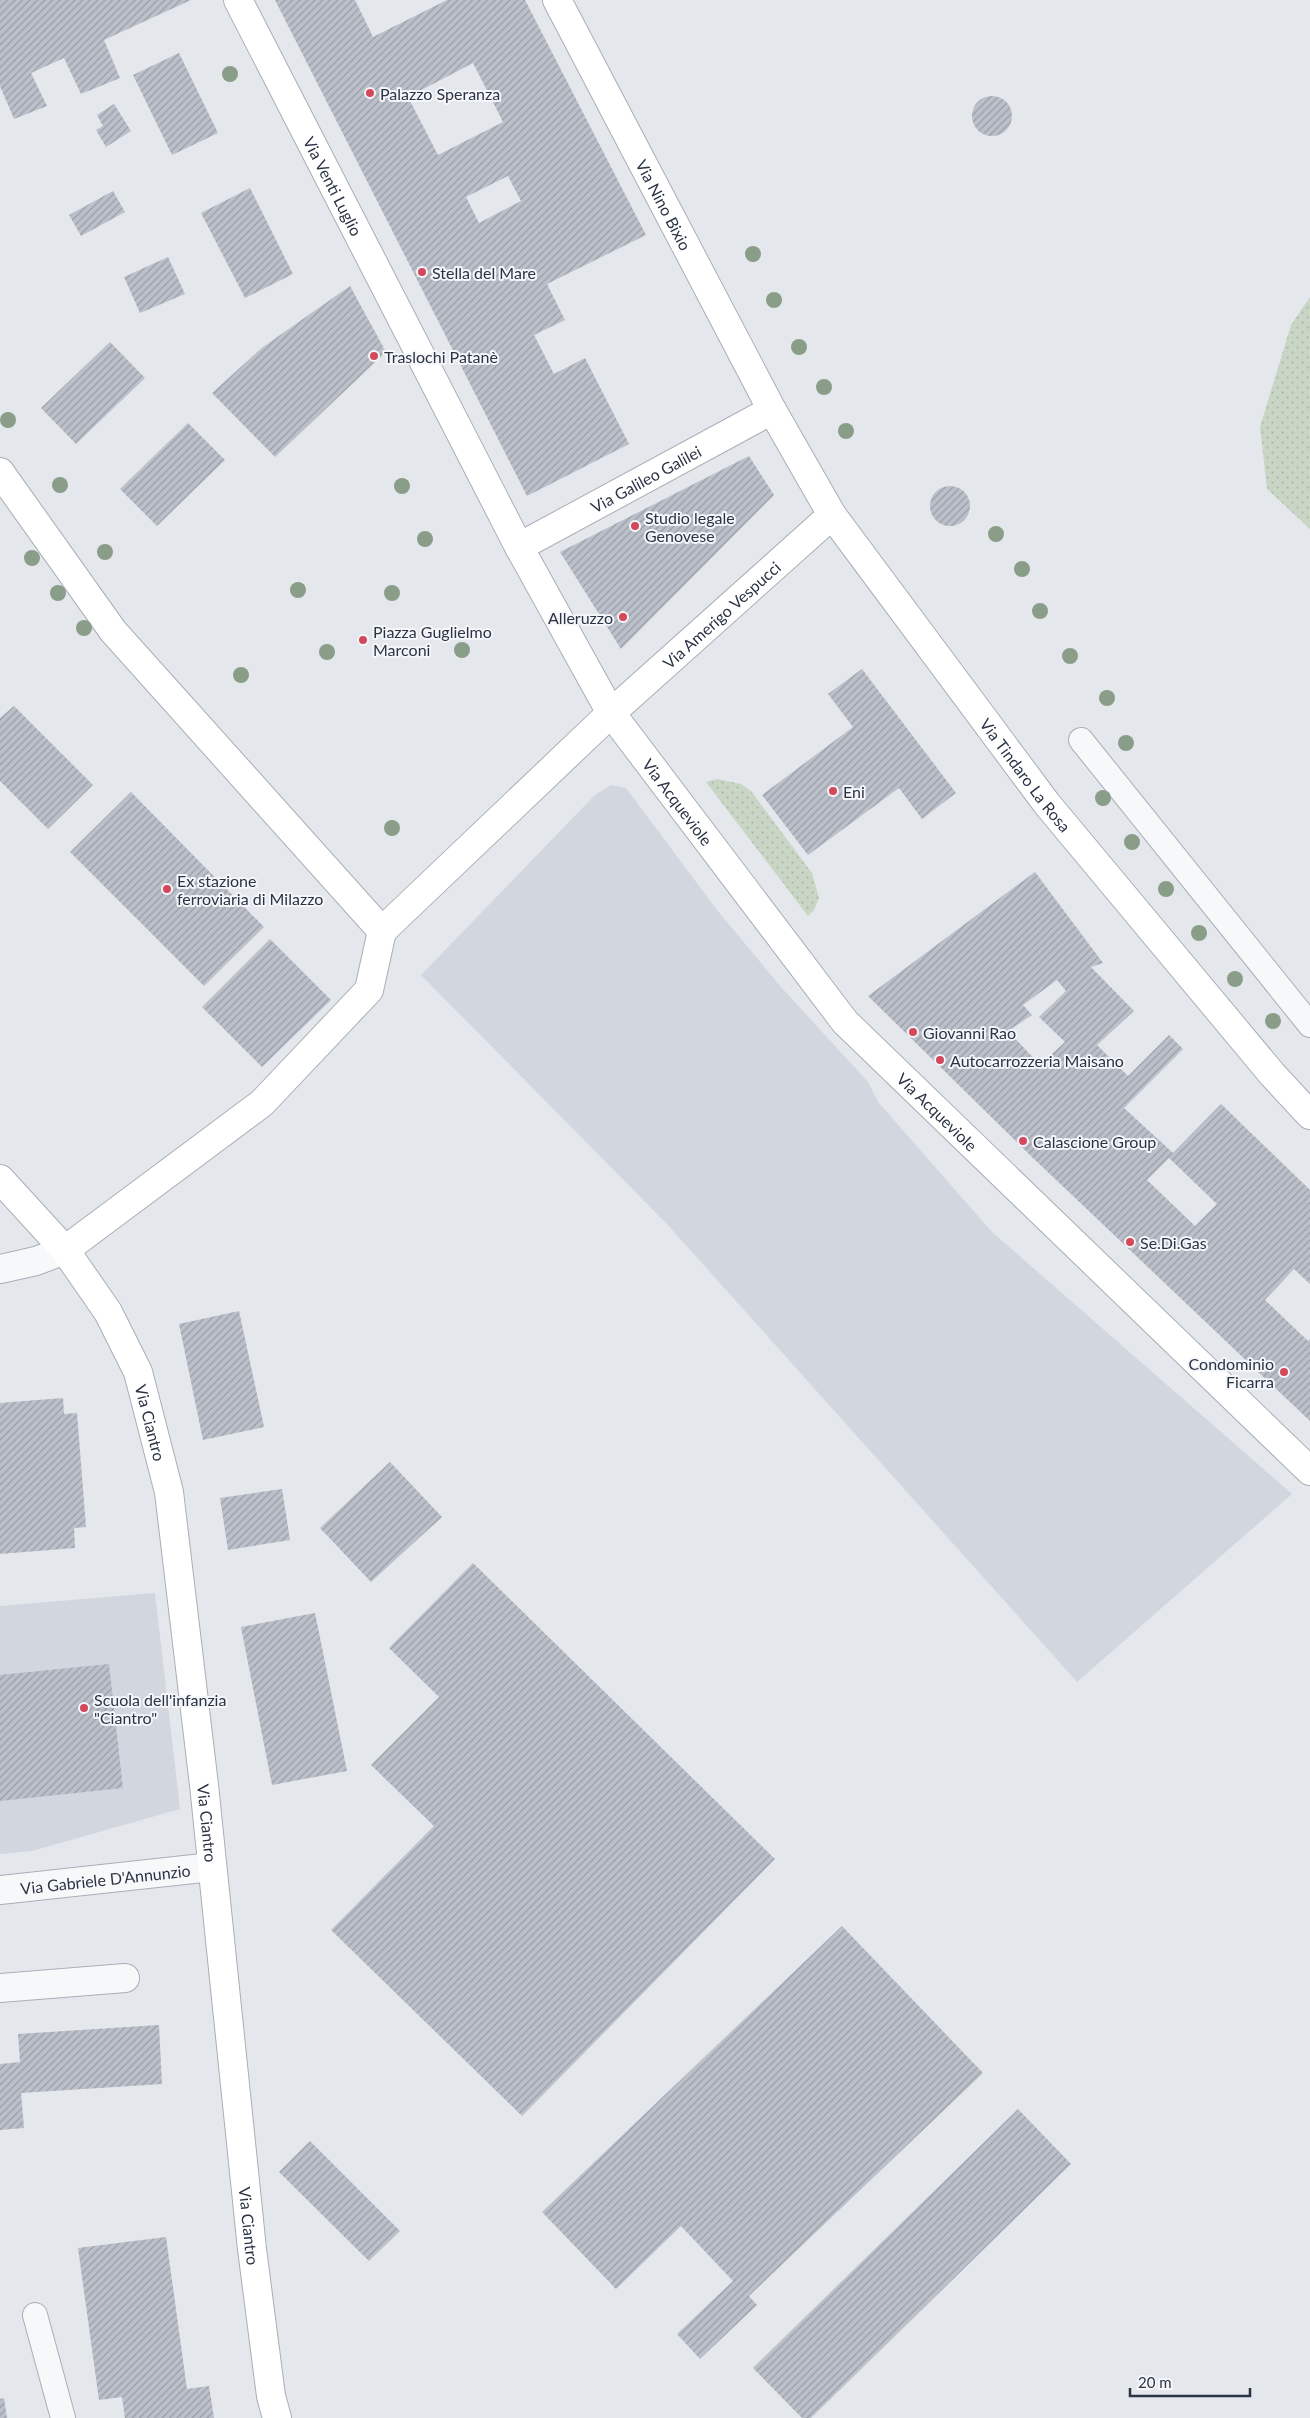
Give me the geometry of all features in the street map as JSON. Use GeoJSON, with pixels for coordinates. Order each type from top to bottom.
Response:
{"type":"FeatureCollection","features":[{"type":"Feature","properties":{"kind":"street","name":"Via Venti Luglio"},"geometry":{"type":"LineString","coordinates":[[238,0],[519,547]]}},
{"type":"Feature","properties":{"kind":"street","name":"Via Nino Bixio"},"geometry":{"type":"LineString","coordinates":[[557,0],[772,410]]}},
{"type":"Feature","properties":{"kind":"street","name":"Via Tindaro La Rosa"},"geometry":{"type":"LineString","coordinates":[[772,410],[832,515],[1047,804],[1272,1074],[1310,1115]]}},
{"type":"Feature","properties":{"kind":"street","name":"Via Galileo Galilei"},"geometry":{"type":"LineString","coordinates":[[519,547],[772,410]]}},
{"type":"Feature","properties":{"kind":"street"},"geometry":{"type":"LineString","coordinates":[[0,472],[113,631],[382,931],[369,990],[269,1097],[65,1250],[36,1261],[0,1268]]}},
{"type":"Feature","properties":{"kind":"street","name":"Via Amerigo Vespucci"},"geometry":{"type":"LineString","coordinates":[[382,931],[611,713],[832,515]]}},
{"type":"Feature","properties":{"kind":"street","name":"Via Acqueviole"},"geometry":{"type":"LineString","coordinates":[[519,547],[611,713],[845,1022],[1310,1471]]}},
{"type":"Feature","properties":{"kind":"street","name":"Via Ciantro"},"geometry":{"type":"LineString","coordinates":[[0,1180],[65,1250],[108,1312],[138,1372],[169,1492],[212,1867],[252,2248],[271,2396],[278,2418]]}},
{"type":"Feature","properties":{"kind":"street","name":"Via Gabriele D'Annunzio"},"geometry":{"type":"LineString","coordinates":[[0,1890],[212,1867]]}},
{"type":"Feature","properties":{"kind":"street"},"geometry":{"type":"LineString","coordinates":[[0,1988],[125,1978]]}},
{"type":"Feature","properties":{"kind":"lane"},"geometry":{"type":"LineString","coordinates":[[1081,740],[1310,1025]]}},
{"type":"Feature","properties":{"kind":"lane"},"geometry":{"type":"LineString","coordinates":[[35,2315],[63,2418]]}},
{"type":"Feature","properties":{"kind":"shaded area"},"geometry":{"type":"Polygon","coordinates":[[[611,785],[626,788],[717,910],[781,987],[868,1082],[878,1102],[992,1232],[1292,1494],[1077,1682],[667,1224],[421,975],[595,795],[611,785]]]}},
{"type":"Feature","properties":{"kind":"shaded area","name":"Scuola dell'infanzia \"Ciantro\""},"geometry":{"type":"Polygon","coordinates":[[[155,1593],[180,1809],[32,1851],[0,1854],[0,1606],[155,1593]]]}},
{"type":"Feature","properties":{"kind":"green space"},"geometry":{"type":"Polygon","coordinates":[[[1310,297],[1310,529],[1267,489],[1260,427],[1291,325],[1310,297]]]}},
{"type":"Feature","properties":{"kind":"green space"},"geometry":{"type":"Polygon","coordinates":[[[717,779],[741,784],[751,791],[812,873],[819,898],[814,910],[808,916],[706,782],[717,779]]]}},
{"type":"Feature","properties":{"kind":"building"},"geometry":{"type":"Polygon","coordinates":[[[0,0],[191,0],[104,40],[120,78],[81,94],[64,58],[31,73],[47,106],[14,119],[0,86],[0,0]]]}},
{"type":"Feature","properties":{"kind":"building"},"geometry":{"type":"Polygon","coordinates":[[[275,0],[355,0],[373,37],[447,0],[525,0],[646,235],[547,284],[565,320],[534,335],[554,374],[585,358],[629,444],[527,496],[275,0]],[[473,63],[408,97],[438,155],[503,122],[473,63]],[[508,176],[466,197],[479,223],[521,201],[508,176]]]}},
{"type":"Feature","properties":{"kind":"building"},"geometry":{"type":"Polygon","coordinates":[[[179,53],[218,133],[172,155],[133,75],[179,53]]]}},
{"type":"Feature","properties":{"kind":"building"},"geometry":{"type":"Polygon","coordinates":[[[992,96],[1006,102],[1012,116],[1006,130],[992,136],[978,130],[972,116],[978,102],[992,96]]]}},
{"type":"Feature","properties":{"kind":"building"},"geometry":{"type":"Polygon","coordinates":[[[114,104],[131,131],[106,147],[96,130],[103,126],[97,115],[114,104]]]}},
{"type":"Feature","properties":{"kind":"building"},"geometry":{"type":"Polygon","coordinates":[[[250,188],[293,274],[245,298],[201,213],[250,188]]]}},
{"type":"Feature","properties":{"kind":"building"},"geometry":{"type":"Polygon","coordinates":[[[113,191],[125,212],[81,236],[69,215],[113,191]]]}},
{"type":"Feature","properties":{"kind":"building"},"geometry":{"type":"Polygon","coordinates":[[[168,257],[185,294],[140,313],[124,277],[168,257]]]}},
{"type":"Feature","properties":{"kind":"building"},"geometry":{"type":"Polygon","coordinates":[[[350,286],[386,352],[275,457],[212,393],[263,347],[350,286]]]}},
{"type":"Feature","properties":{"kind":"building"},"geometry":{"type":"Polygon","coordinates":[[[110,342],[145,378],[76,444],[41,408],[110,342]]]}},
{"type":"Feature","properties":{"kind":"building"},"geometry":{"type":"Polygon","coordinates":[[[188,423],[225,460],[157,526],[120,489],[188,423]]]}},
{"type":"Feature","properties":{"kind":"building"},"geometry":{"type":"Polygon","coordinates":[[[749,456],[774,495],[621,649],[560,552],[749,456]]]}},
{"type":"Feature","properties":{"kind":"building"},"geometry":{"type":"Polygon","coordinates":[[[950,486],[964,492],[970,506],[964,520],[950,526],[936,520],[930,506],[936,492],[950,486]]]}},
{"type":"Feature","properties":{"kind":"building"},"geometry":{"type":"Polygon","coordinates":[[[862,669],[956,793],[922,819],[899,788],[808,855],[762,795],[853,727],[828,694],[862,669]]]}},
{"type":"Feature","properties":{"kind":"building"},"geometry":{"type":"Polygon","coordinates":[[[14,706],[93,785],[48,829],[0,781],[0,718],[14,706]]]}},
{"type":"Feature","properties":{"kind":"building","name":"Ex stazione ferroviaria di Milazzo"},"geometry":{"type":"Polygon","coordinates":[[[131,792],[264,927],[204,986],[70,852],[131,792]]]}},
{"type":"Feature","properties":{"kind":"building"},"geometry":{"type":"Polygon","coordinates":[[[1035,872],[1103,963],[1091,967],[1134,1011],[1097,1045],[1128,1076],[1169,1035],[1183,1049],[1124,1108],[1173,1153],[1221,1104],[1310,1190],[1310,1284],[1294,1269],[1265,1300],[1308,1341],[1310,1339],[1310,1421],[1033,1158],[868,996],[1035,872]],[[1057,980],[1023,1005],[1032,1015],[1008,1031],[1040,1065],[1065,1042],[1039,1017],[1066,991],[1057,980]],[[1169,1158],[1147,1180],[1195,1226],[1217,1204],[1169,1158]]]}},
{"type":"Feature","properties":{"kind":"building"},"geometry":{"type":"Polygon","coordinates":[[[270,939],[331,1000],[262,1067],[202,1007],[270,939]]]}},
{"type":"Feature","properties":{"kind":"building"},"geometry":{"type":"Polygon","coordinates":[[[239,1311],[264,1427],[203,1440],[179,1324],[239,1311]]]}},
{"type":"Feature","properties":{"kind":"building"},"geometry":{"type":"Polygon","coordinates":[[[63,1398],[64,1414],[77,1413],[86,1527],[74,1528],[75,1548],[0,1554],[0,1403],[63,1398]]]}},
{"type":"Feature","properties":{"kind":"building"},"geometry":{"type":"Polygon","coordinates":[[[390,1462],[442,1517],[371,1582],[320,1528],[390,1462]]]}},
{"type":"Feature","properties":{"kind":"building"},"geometry":{"type":"Polygon","coordinates":[[[282,1489],[290,1540],[228,1550],[220,1498],[282,1489]]]}},
{"type":"Feature","properties":{"kind":"building"},"geometry":{"type":"Polygon","coordinates":[[[473,1563],[775,1859],[522,2116],[331,1930],[434,1826],[371,1765],[439,1697],[389,1648],[473,1563]]]}},
{"type":"Feature","properties":{"kind":"building"},"geometry":{"type":"Polygon","coordinates":[[[315,1613],[347,1771],[272,1785],[241,1627],[315,1613]]]}},
{"type":"Feature","properties":{"kind":"building"},"geometry":{"type":"Polygon","coordinates":[[[109,1664],[123,1788],[0,1801],[0,1675],[109,1664]]]}},
{"type":"Feature","properties":{"kind":"building"},"geometry":{"type":"Polygon","coordinates":[[[842,1926],[983,2073],[749,2296],[757,2305],[700,2359],[677,2334],[733,2281],[681,2226],[616,2289],[542,2212],[842,1926]]]}},
{"type":"Feature","properties":{"kind":"building"},"geometry":{"type":"Polygon","coordinates":[[[159,2025],[162,2084],[21,2093],[24,2128],[0,2130],[0,2064],[20,2062],[18,2034],[159,2025]]]}},
{"type":"Feature","properties":{"kind":"building"},"geometry":{"type":"Polygon","coordinates":[[[1018,2109],[1071,2164],[811,2418],[802,2418],[753,2368],[1018,2109]]]}},
{"type":"Feature","properties":{"kind":"building"},"geometry":{"type":"Polygon","coordinates":[[[310,2141],[400,2231],[369,2261],[279,2172],[310,2141]]]}},
{"type":"Feature","properties":{"kind":"building"},"geometry":{"type":"Polygon","coordinates":[[[166,2237],[187,2389],[209,2386],[214,2418],[125,2418],[122,2397],[99,2400],[78,2248],[166,2237]]]}},
{"type":"Feature","properties":{"kind":"building"},"geometry":{"type":"Polygon","coordinates":[[[4,2398],[7,2418],[0,2418],[0,2399],[4,2398]]]}},
{"type":"Feature","properties":{"kind":"place","name":"Palazzo Speranza"},"geometry":{"type":"Point","coordinates":[370,93]}},
{"type":"Feature","properties":{"kind":"place","name":"Stella del Mare"},"geometry":{"type":"Point","coordinates":[422,272]}},
{"type":"Feature","properties":{"kind":"place","name":"Traslochi Patanè"},"geometry":{"type":"Point","coordinates":[374,356]}},
{"type":"Feature","properties":{"kind":"place","name":"Studio legale Genovese"},"geometry":{"type":"Point","coordinates":[635,526]}},
{"type":"Feature","properties":{"kind":"place","name":"Alleruzzo"},"geometry":{"type":"Point","coordinates":[623,617]}},
{"type":"Feature","properties":{"kind":"place","name":"Piazza Guglielmo Marconi"},"geometry":{"type":"Point","coordinates":[363,640]}},
{"type":"Feature","properties":{"kind":"place","name":"Eni"},"geometry":{"type":"Point","coordinates":[833,791]}},
{"type":"Feature","properties":{"kind":"place","name":"Ex stazione ferroviaria di Milazzo"},"geometry":{"type":"Point","coordinates":[167,889]}},
{"type":"Feature","properties":{"kind":"place","name":"Giovanni Rao"},"geometry":{"type":"Point","coordinates":[913,1032]}},
{"type":"Feature","properties":{"kind":"place","name":"Autocarrozzeria Maisano"},"geometry":{"type":"Point","coordinates":[940,1060]}},
{"type":"Feature","properties":{"kind":"place","name":"Calascione Group"},"geometry":{"type":"Point","coordinates":[1023,1141]}},
{"type":"Feature","properties":{"kind":"place","name":"Se.Di.Gas"},"geometry":{"type":"Point","coordinates":[1130,1242]}},
{"type":"Feature","properties":{"kind":"place","name":"Condominio Ficarra"},"geometry":{"type":"Point","coordinates":[1284,1372]}},
{"type":"Feature","properties":{"kind":"place","name":"Scuola dell'infanzia \"Ciantro\""},"geometry":{"type":"Point","coordinates":[84,1708]}}]}
